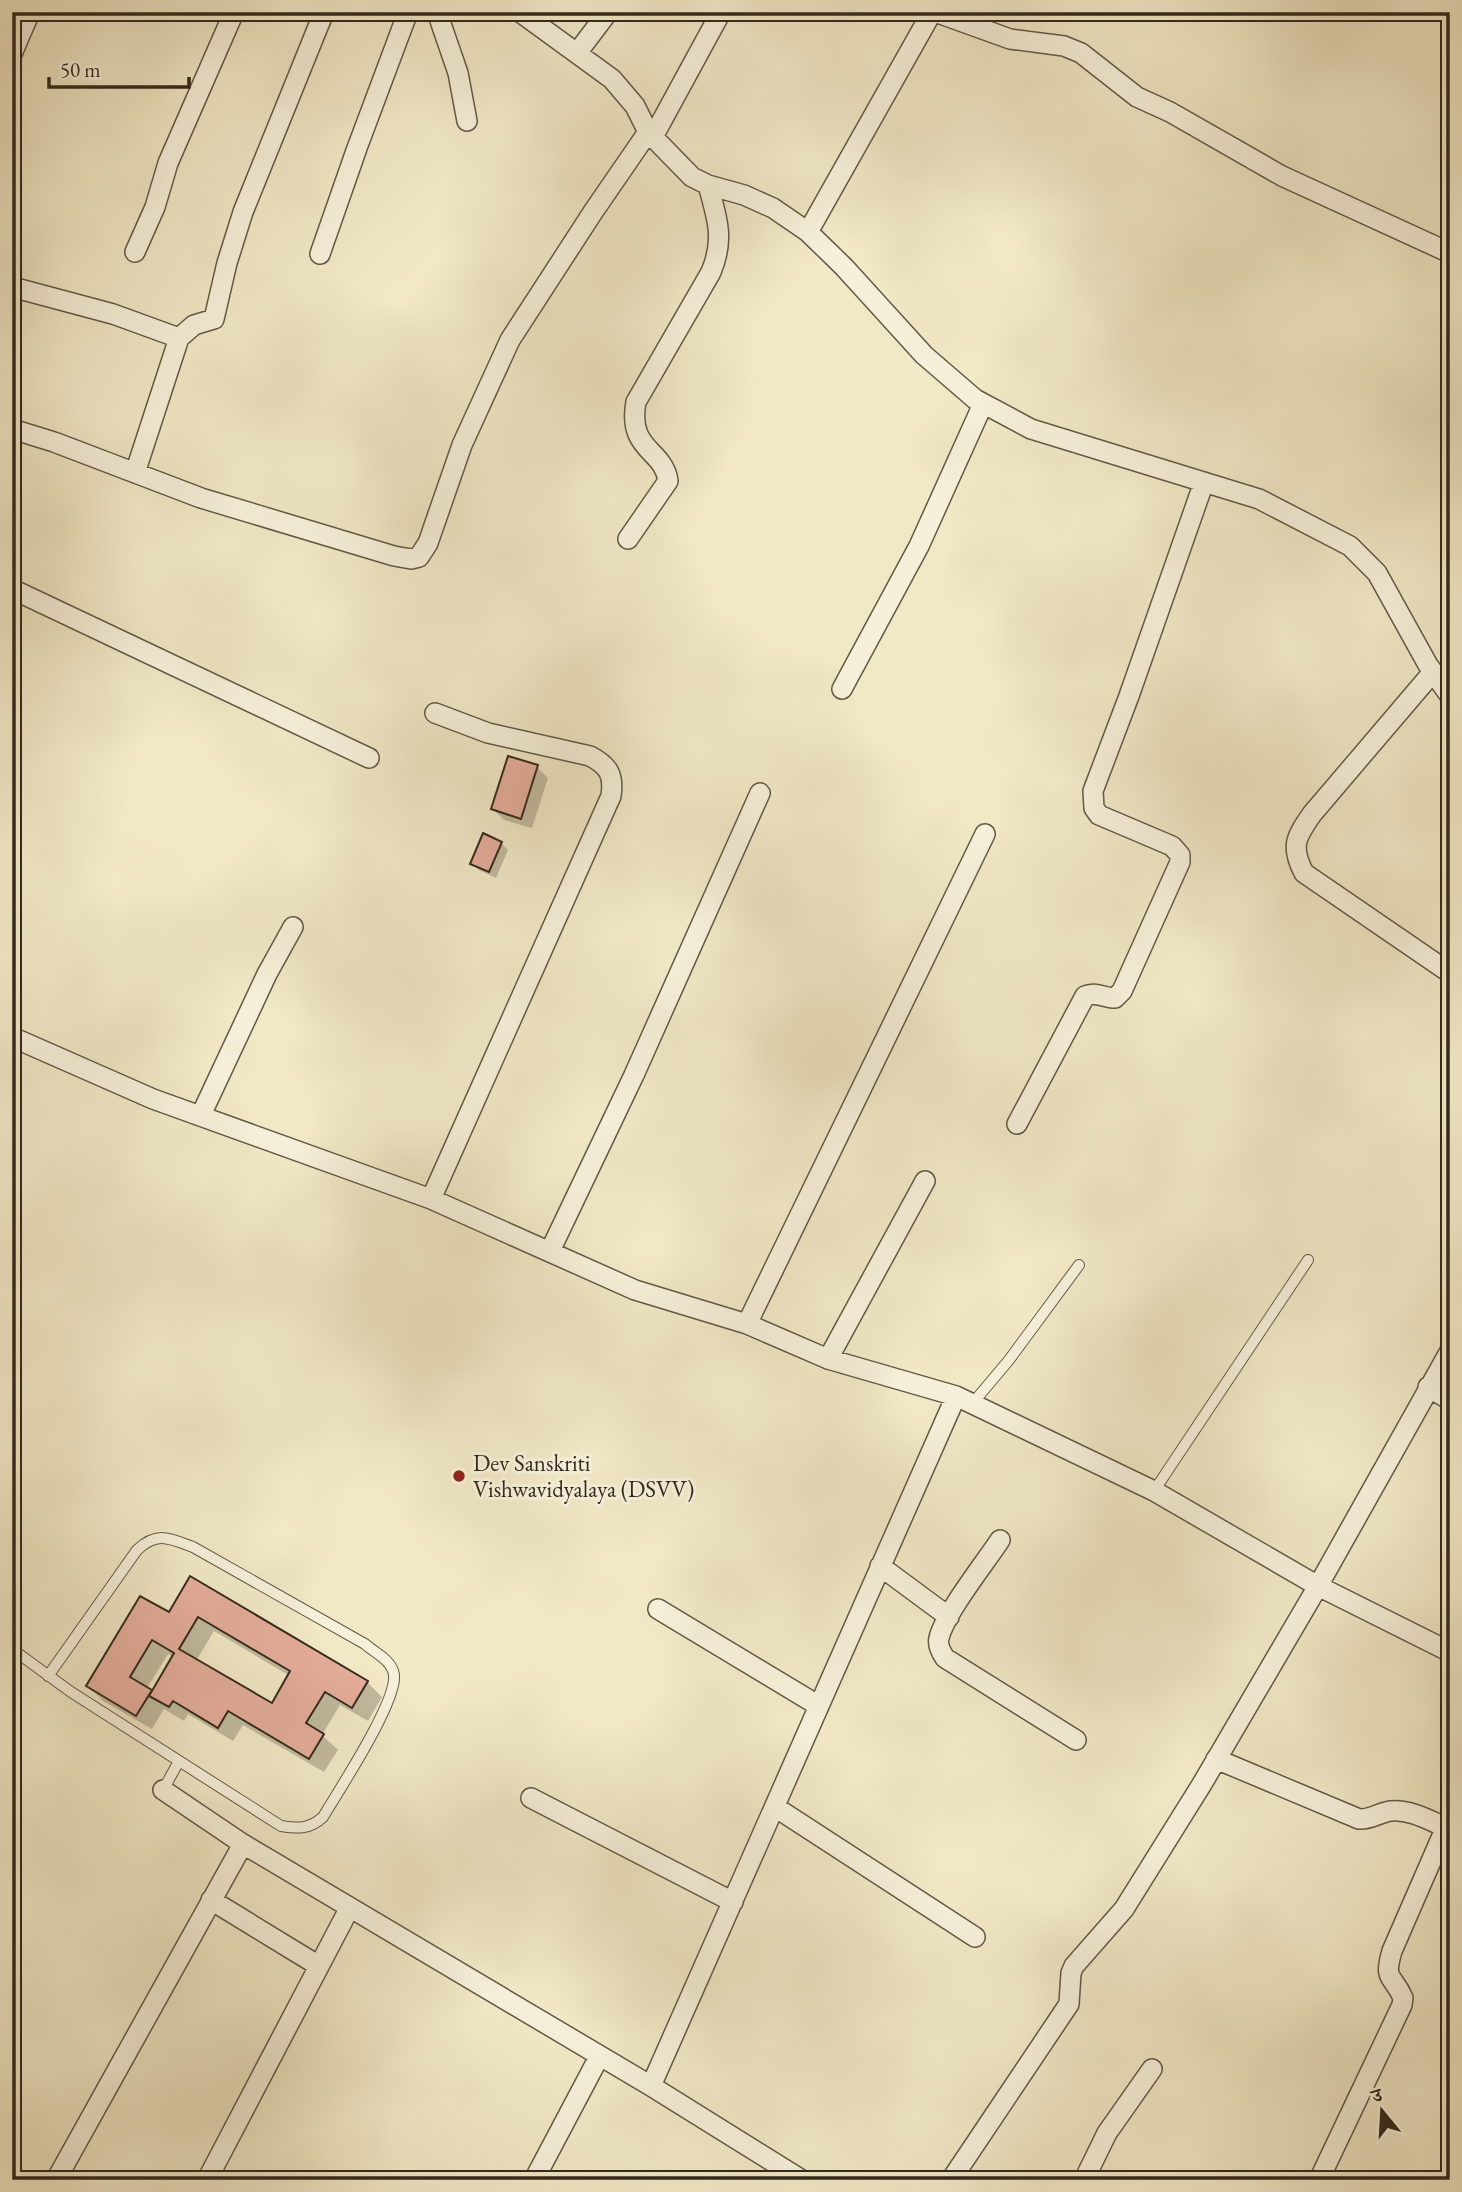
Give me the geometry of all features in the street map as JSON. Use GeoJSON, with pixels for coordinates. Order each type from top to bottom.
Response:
{"type":"FeatureCollection","features":[{"type":"Feature","properties":{"kind":"street"},"geometry":{"type":"LineString","coordinates":[[12,54],[30,12]]}},
{"type":"Feature","properties":{"kind":"street"},"geometry":{"type":"LineString","coordinates":[[135,473],[179,338],[194,325],[214,319],[243,212],[324,12]]}},
{"type":"Feature","properties":{"kind":"street"},"geometry":{"type":"LineString","coordinates":[[320,254],[408,12]]}},
{"type":"Feature","properties":{"kind":"street"},"geometry":{"type":"LineString","coordinates":[[437,12],[458,73],[467,121]]}},
{"type":"Feature","properties":{"kind":"street"},"geometry":{"type":"LineString","coordinates":[[520,12],[622,89],[651,134],[692,177],[773,208],[808,232],[844,267],[924,355],[983,404],[1031,429],[1259,499],[1350,546],[1377,573],[1433,672],[1450,696]]}},
{"type":"Feature","properties":{"kind":"street"},"geometry":{"type":"LineString","coordinates":[[577,53],[608,12]]}},
{"type":"Feature","properties":{"kind":"street"},"geometry":{"type":"LineString","coordinates":[[12,429],[201,498],[381,552],[411,559],[419,557],[428,543],[462,445],[510,340],[593,212],[651,134],[721,12]]}},
{"type":"Feature","properties":{"kind":"street"},"geometry":{"type":"LineString","coordinates":[[808,232],[933,12],[1010,39],[1064,47],[1081,53],[1138,97],[1170,112],[1282,176],[1450,253]]}},
{"type":"Feature","properties":{"kind":"street"},"geometry":{"type":"LineString","coordinates":[[135,252],[227,15]]}},
{"type":"Feature","properties":{"kind":"street"},"geometry":{"type":"LineString","coordinates":[[628,539],[668,481],[664,469],[639,439],[634,414],[636,402],[718,257],[718,221],[708,185]]}},
{"type":"Feature","properties":{"kind":"street"},"geometry":{"type":"LineString","coordinates":[[12,287],[113,314],[179,338]]}},
{"type":"Feature","properties":{"kind":"street"},"geometry":{"type":"LineString","coordinates":[[842,689],[919,547],[983,404]]}},
{"type":"Feature","properties":{"kind":"street"},"geometry":{"type":"LineString","coordinates":[[1017,1124],[1085,996],[1096,993],[1115,998],[1122,991],[1180,862],[1180,855],[1172,846],[1099,815],[1093,801],[1093,790],[1204,482]]}},
{"type":"Feature","properties":{"kind":"street"},"geometry":{"type":"LineString","coordinates":[[12,589],[369,758]]}},
{"type":"Feature","properties":{"kind":"street"},"geometry":{"type":"LineString","coordinates":[[1433,672],[1312,814],[1298,834],[1295,845],[1296,859],[1304,873],[1450,973]]}},
{"type":"Feature","properties":{"kind":"street"},"geometry":{"type":"LineString","coordinates":[[430,1199],[611,796],[613,782],[611,772],[603,762],[590,756],[488,733],[435,713]]}},
{"type":"Feature","properties":{"kind":"street"},"geometry":{"type":"LineString","coordinates":[[550,1251],[634,1075],[760,793]]}},
{"type":"Feature","properties":{"kind":"street"},"geometry":{"type":"LineString","coordinates":[[747,1324],[985,834]]}},
{"type":"Feature","properties":{"kind":"street"},"geometry":{"type":"LineString","coordinates":[[201,1115],[267,974],[293,927]]}},
{"type":"Feature","properties":{"kind":"street"},"geometry":{"type":"LineString","coordinates":[[12,1037],[153,1099],[430,1199],[635,1290],[747,1324],[828,1359],[964,1400],[1154,1492],[1318,1586],[1450,1652]]}},
{"type":"Feature","properties":{"kind":"street"},"geometry":{"type":"LineString","coordinates":[[828,1359],[925,1181]]}},
{"type":"Feature","properties":{"kind":"street"},"geometry":{"type":"LineString","coordinates":[[950,2180],[1069,2004],[1074,1966],[1124,1909],[1216,1759],[1318,1586],[1450,1352]]}},
{"type":"Feature","properties":{"kind":"street"},"geometry":{"type":"LineString","coordinates":[[1428,1387],[1450,1400]]}},
{"type":"Feature","properties":{"kind":"street"},"geometry":{"type":"LineString","coordinates":[[651,2086],[880,1566],[964,1400]]}},
{"type":"Feature","properties":{"kind":"street"},"geometry":{"type":"LineString","coordinates":[[1000,1540],[949,1617],[939,1639],[941,1652],[945,1658],[1076,1740]]}},
{"type":"Feature","properties":{"kind":"street"},"geometry":{"type":"LineString","coordinates":[[880,1566],[949,1617]]}},
{"type":"Feature","properties":{"kind":"street"},"geometry":{"type":"LineString","coordinates":[[658,1609],[819,1706]]}},
{"type":"Feature","properties":{"kind":"street"},"geometry":{"type":"LineString","coordinates":[[1216,1759],[1359,1819],[1393,1811],[1406,1812],[1448,1828],[1388,1965],[1390,1980],[1404,1998],[1402,2005],[1319,2180]]}},
{"type":"Feature","properties":{"kind":"street"},"geometry":{"type":"LineString","coordinates":[[163,1790],[243,1844],[349,1909],[651,2086],[802,2180]]}},
{"type":"Feature","properties":{"kind":"street"},"geometry":{"type":"LineString","coordinates":[[531,1798],[733,1902]]}},
{"type":"Feature","properties":{"kind":"street"},"geometry":{"type":"LineString","coordinates":[[775,1807],[975,1937]]}},
{"type":"Feature","properties":{"kind":"street"},"geometry":{"type":"LineString","coordinates":[[55,2180],[243,1844]]}},
{"type":"Feature","properties":{"kind":"street"},"geometry":{"type":"LineString","coordinates":[[211,1900],[319,1966]]}},
{"type":"Feature","properties":{"kind":"street"},"geometry":{"type":"LineString","coordinates":[[207,2180],[349,1909]]}},
{"type":"Feature","properties":{"kind":"street"},"geometry":{"type":"LineString","coordinates":[[534,2180],[599,2057]]}},
{"type":"Feature","properties":{"kind":"street"},"geometry":{"type":"LineString","coordinates":[[1084,2180],[1107,2133],[1152,2069]]}},
{"type":"Feature","properties":{"kind":"lane"},"geometry":{"type":"LineString","coordinates":[[1154,1492],[1308,1260]]}},
{"type":"Feature","properties":{"kind":"lane"},"geometry":{"type":"LineString","coordinates":[[964,1400],[1009,1360],[1079,1265]]}},
{"type":"Feature","properties":{"kind":"lane"},"geometry":{"type":"LineString","coordinates":[[12,1649],[48,1676],[178,1763],[281,1826],[300,1829],[323,1817],[367,1744],[392,1692],[394,1674],[388,1661],[365,1644],[193,1547],[169,1538],[156,1538],[137,1550],[48,1676]]}},
{"type":"Feature","properties":{"kind":"lane"},"geometry":{"type":"LineString","coordinates":[[163,1790],[178,1763]]}},
{"type":"Feature","properties":{"kind":"building"},"geometry":{"type":"Polygon","coordinates":[[[508,756],[538,765],[521,819],[491,809],[508,756]]]}},
{"type":"Feature","properties":{"kind":"building"},"geometry":{"type":"Polygon","coordinates":[[[483,833],[502,842],[489,872],[470,864],[483,833]]]}},
{"type":"Feature","properties":{"kind":"building"},"geometry":{"type":"Polygon","coordinates":[[[190,1576],[368,1681],[352,1708],[325,1692],[306,1723],[324,1734],[309,1759],[228,1711],[218,1728],[173,1701],[169,1707],[149,1696],[174,1653],[152,1640],[130,1677],[152,1690],[136,1716],[86,1686],[140,1596],[169,1612],[190,1576]],[[198,1617],[179,1649],[272,1703],[290,1671],[198,1617]]]}},
{"type":"Feature","properties":{"kind":"place","name":"Dev Sanskriti Vishwavidyalaya (DSVV)"},"geometry":{"type":"Point","coordinates":[459,1476]}}]}
